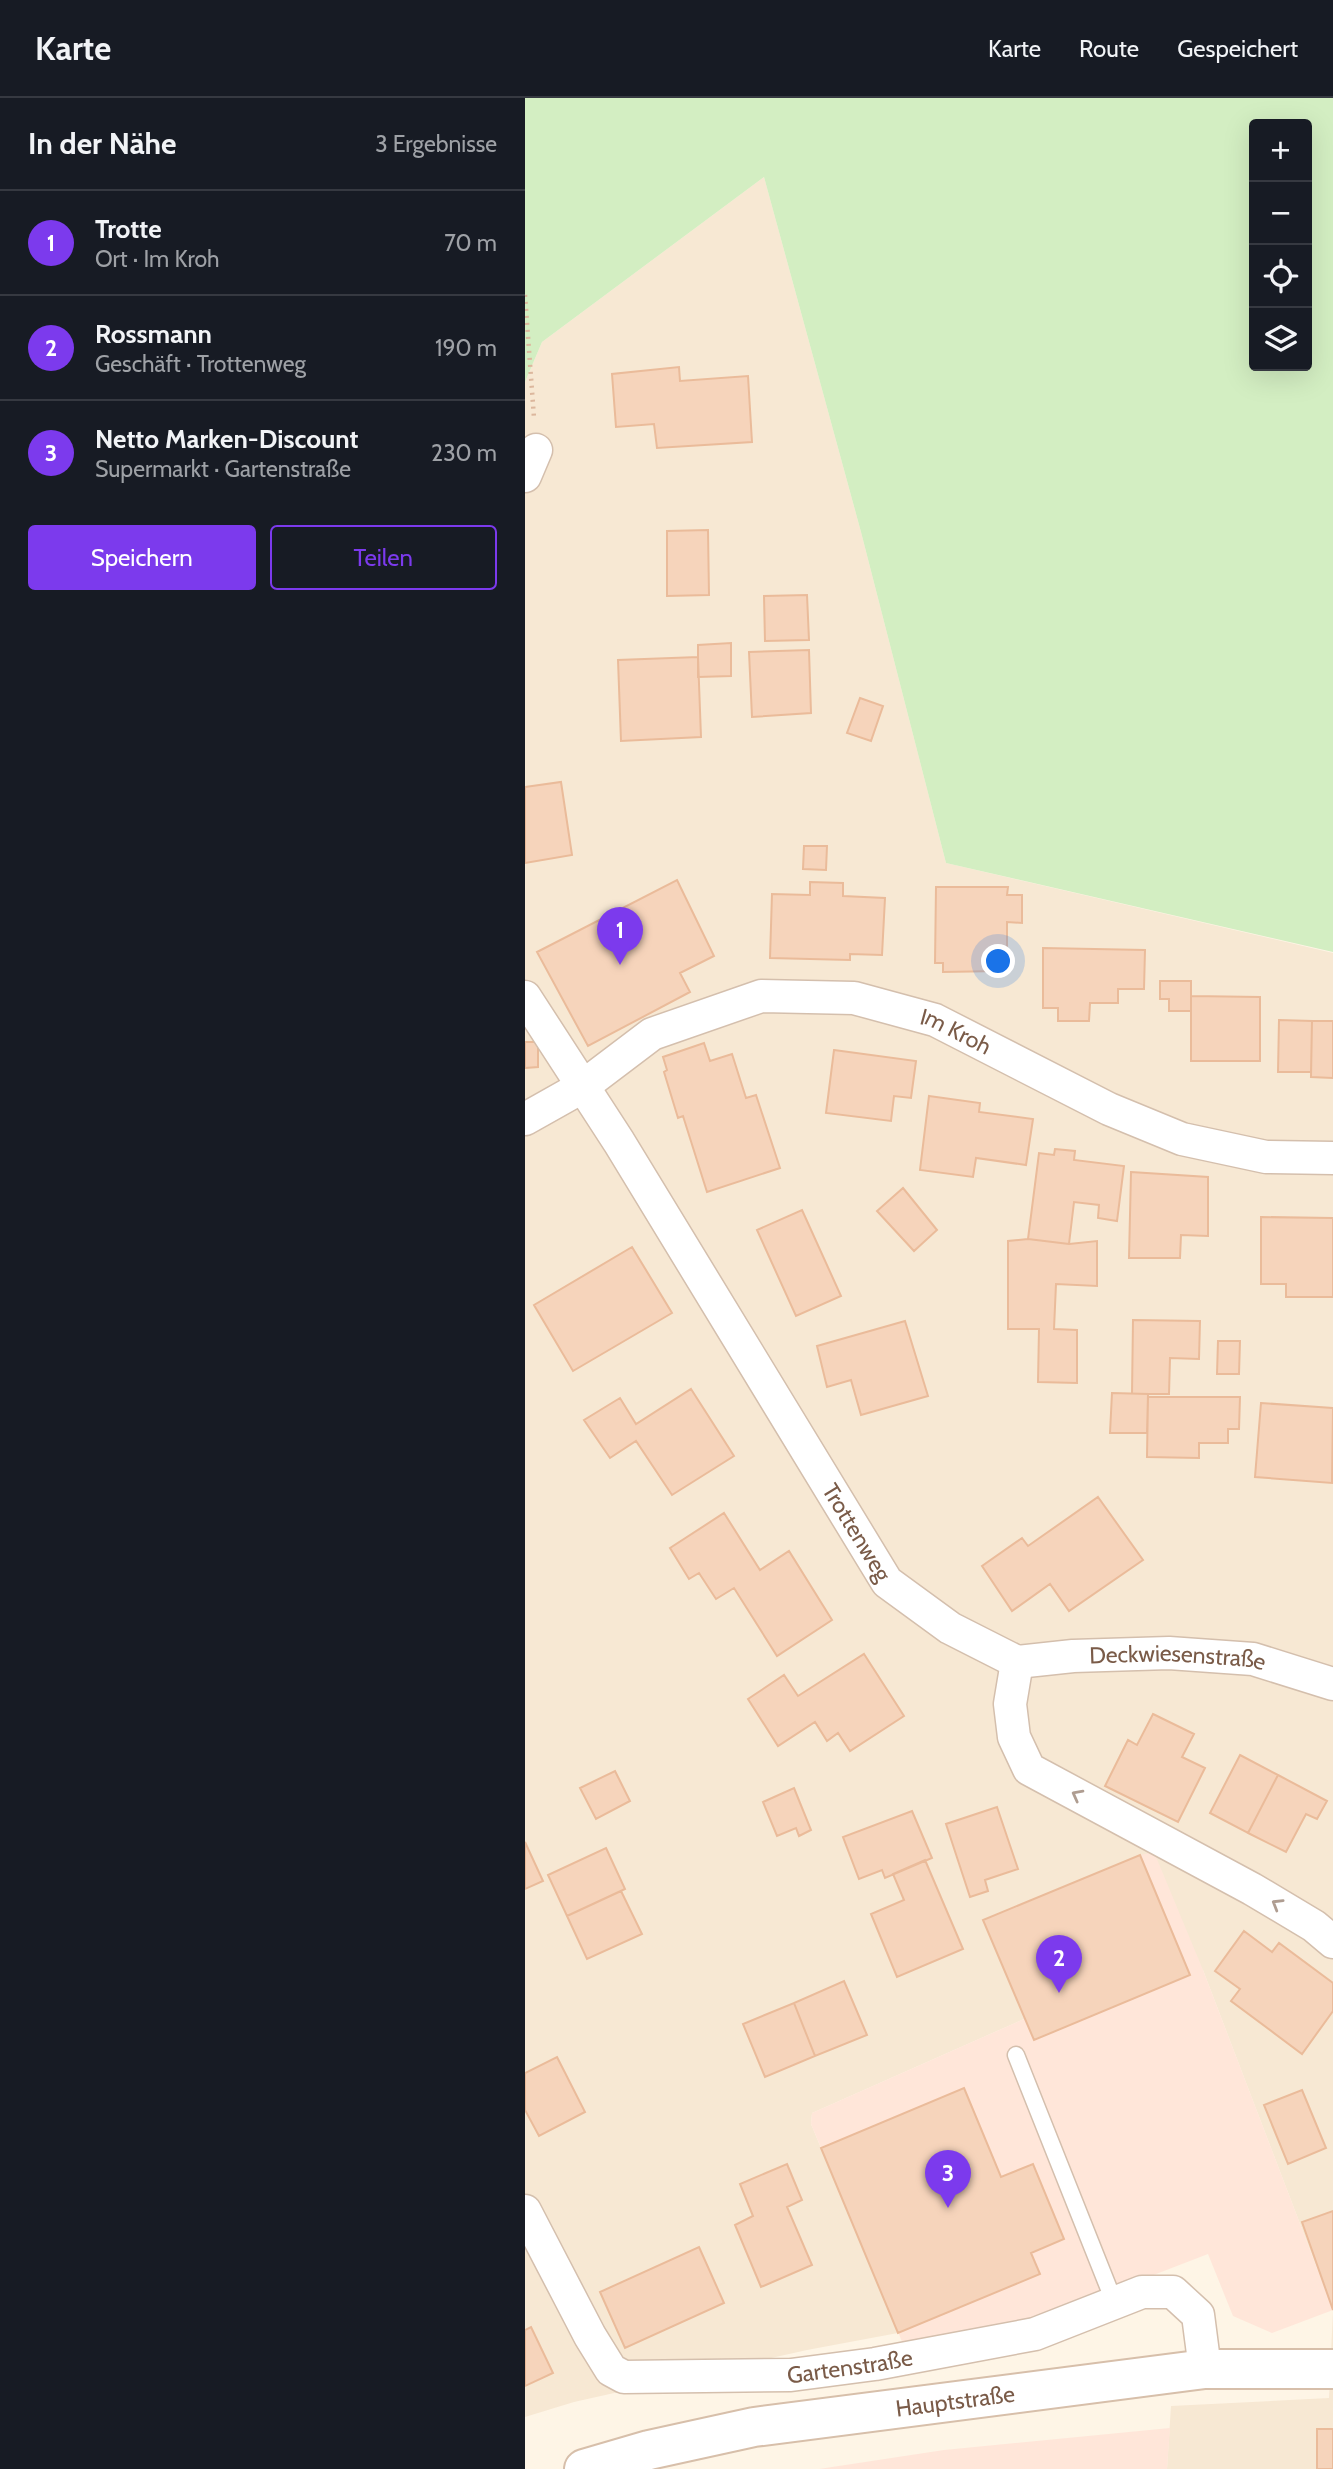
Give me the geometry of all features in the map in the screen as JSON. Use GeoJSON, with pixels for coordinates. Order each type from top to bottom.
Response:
{"type":"FeatureCollection","features":[{"type":"Feature","properties":{"kind":"main road","name":"Hauptstraße"},"geometry":{"type":"LineString","coordinates":[[584,2469],[649,2450],[754,2427],[1205,2369],[1333,2369]]}},
{"type":"Feature","properties":{"kind":"street","name":"Im Kroh"},"geometry":{"type":"LineString","coordinates":[[525,1119],[582,1087],[652,1034],[761,996],[854,998],[935,1020],[1109,1109],[1182,1139],[1266,1157],[1333,1158]]}},
{"type":"Feature","properties":{"kind":"street","name":"Trottenweg"},"geometry":{"type":"LineString","coordinates":[[525,997],[619,1142],[887,1582],[950,1628],[1017,1662]]}},
{"type":"Feature","properties":{"kind":"street","name":"Deckwiesenstraße"},"geometry":{"type":"LineString","coordinates":[[1017,1662],[1073,1656],[1169,1653],[1253,1659],[1333,1684]]}},
{"type":"Feature","properties":{"kind":"street"},"geometry":{"type":"LineString","coordinates":[[1017,1662],[1010,1704],[1013,1737],[1029,1769],[1252,1889],[1314,1926],[1333,1942]]}},
{"type":"Feature","properties":{"kind":"street","name":"Gartenstraße"},"geometry":{"type":"LineString","coordinates":[[525,2211],[590,2336],[611,2370],[624,2377],[791,2375],[875,2364],[1035,2334],[1142,2292],[1173,2292],[1198,2315],[1205,2369]]}},
{"type":"Feature","properties":{"kind":"lane"},"geometry":{"type":"LineString","coordinates":[[1016,2055],[1115,2304]]}},
{"type":"Feature","properties":{"kind":"path"},"geometry":{"type":"LineString","coordinates":[[525,295],[531,463]]}},
{"type":"Feature","properties":{"kind":"shaded area"},"geometry":{"type":"Polygon","coordinates":[[[764,177],[861,532],[946,863],[1333,953],[1333,2310],[1203,1970],[1024,2019],[812,2113],[811,2124],[898,2333],[807,2350],[574,2402],[525,2417],[525,382],[542,342],[764,177]]]}},
{"type":"Feature","properties":{"kind":"shaded area"},"geometry":{"type":"Polygon","coordinates":[[[1154,1852],[1203,1970],[1333,2310],[1272,2333],[1233,2316],[1208,2254],[1055,2313],[903,2344],[811,2124],[812,2113],[1024,2019],[983,1920],[1140,1855],[1154,1852]]]}},
{"type":"Feature","properties":{"kind":"shaded area"},"geometry":{"type":"Polygon","coordinates":[[[1333,2310],[1333,2469],[1167,2469],[1171,2406],[1329,2398],[1333,2310]]]}},
{"type":"Feature","properties":{"kind":"shaded area"},"geometry":{"type":"Polygon","coordinates":[[[1170,2428],[1167,2469],[819,2469],[944,2450],[1170,2428]]]}},
{"type":"Feature","properties":{"kind":"green space"},"geometry":{"type":"Polygon","coordinates":[[[525,98],[1333,98],[1333,952],[946,863],[861,532],[764,177],[542,342],[525,382],[525,98]]]}},
{"type":"Feature","properties":{"kind":"building"},"geometry":{"type":"Polygon","coordinates":[[[679,367],[680,381],[748,376],[752,442],[657,448],[654,424],[616,427],[612,374],[679,367]]]}},
{"type":"Feature","properties":{"kind":"building"},"geometry":{"type":"Polygon","coordinates":[[[708,530],[709,595],[667,596],[667,531],[708,530]]]}},
{"type":"Feature","properties":{"kind":"building"},"geometry":{"type":"Polygon","coordinates":[[[807,595],[809,640],[765,641],[764,596],[807,595]]]}},
{"type":"Feature","properties":{"kind":"building"},"geometry":{"type":"Polygon","coordinates":[[[731,643],[731,676],[698,677],[698,645],[731,643]]]}},
{"type":"Feature","properties":{"kind":"building"},"geometry":{"type":"Polygon","coordinates":[[[809,650],[811,713],[752,717],[749,652],[809,650]]]}},
{"type":"Feature","properties":{"kind":"building"},"geometry":{"type":"Polygon","coordinates":[[[698,657],[701,737],[621,741],[618,660],[698,657]]]}},
{"type":"Feature","properties":{"kind":"building"},"geometry":{"type":"Polygon","coordinates":[[[860,698],[883,706],[871,741],[847,733],[860,698]]]}},
{"type":"Feature","properties":{"kind":"building"},"geometry":{"type":"Polygon","coordinates":[[[561,782],[572,855],[525,863],[525,787],[561,782]]]}},
{"type":"Feature","properties":{"kind":"building"},"geometry":{"type":"Polygon","coordinates":[[[804,846],[827,846],[826,870],[803,869],[804,846]]]}},
{"type":"Feature","properties":{"kind":"building"},"geometry":{"type":"Polygon","coordinates":[[[677,880],[714,956],[680,973],[690,992],[588,1046],[537,952],[677,880]]]}},
{"type":"Feature","properties":{"kind":"building"},"geometry":{"type":"Polygon","coordinates":[[[810,882],[843,883],[843,896],[885,898],[882,955],[850,954],[850,960],[770,958],[772,894],[810,895],[810,882]]]}},
{"type":"Feature","properties":{"kind":"building"},"geometry":{"type":"Polygon","coordinates":[[[936,887],[1008,887],[1007,895],[1022,895],[1022,923],[1007,922],[1007,963],[1000,963],[1000,971],[943,972],[943,963],[935,963],[936,887]]]}},
{"type":"Feature","properties":{"kind":"building"},"geometry":{"type":"Polygon","coordinates":[[[1043,948],[1145,950],[1144,989],[1118,989],[1118,1003],[1090,1003],[1089,1021],[1058,1021],[1058,1008],[1043,1008],[1043,948]]]}},
{"type":"Feature","properties":{"kind":"building"},"geometry":{"type":"Polygon","coordinates":[[[1160,981],[1191,981],[1191,1011],[1169,1011],[1169,999],[1160,999],[1160,981]]]}},
{"type":"Feature","properties":{"kind":"building"},"geometry":{"type":"Polygon","coordinates":[[[1191,996],[1260,997],[1260,1061],[1191,1061],[1191,996]]]}},
{"type":"Feature","properties":{"kind":"building"},"geometry":{"type":"Polygon","coordinates":[[[1279,1020],[1312,1021],[1311,1072],[1278,1072],[1279,1020]]]}},
{"type":"Feature","properties":{"kind":"building"},"geometry":{"type":"Polygon","coordinates":[[[1312,1021],[1333,1021],[1333,1078],[1311,1077],[1312,1021]]]}},
{"type":"Feature","properties":{"kind":"building"},"geometry":{"type":"Polygon","coordinates":[[[525,1042],[538,1042],[538,1067],[525,1068],[525,1042]]]}},
{"type":"Feature","properties":{"kind":"building"},"geometry":{"type":"Polygon","coordinates":[[[704,1043],[710,1061],[732,1054],[746,1098],[756,1095],[780,1168],[707,1192],[683,1116],[678,1118],[664,1072],[667,1070],[663,1057],[704,1043]]]}},
{"type":"Feature","properties":{"kind":"building"},"geometry":{"type":"Polygon","coordinates":[[[834,1050],[916,1061],[911,1098],[894,1096],[891,1121],[826,1113],[834,1050]]]}},
{"type":"Feature","properties":{"kind":"building"},"geometry":{"type":"Polygon","coordinates":[[[929,1096],[980,1103],[979,1112],[1033,1119],[1026,1165],[976,1158],[973,1177],[920,1170],[929,1096]]]}},
{"type":"Feature","properties":{"kind":"building"},"geometry":{"type":"Polygon","coordinates":[[[1055,1149],[1075,1151],[1074,1160],[1124,1166],[1117,1221],[1098,1218],[1099,1205],[1074,1202],[1069,1244],[1028,1239],[1039,1153],[1054,1155],[1055,1149]]]}},
{"type":"Feature","properties":{"kind":"building"},"geometry":{"type":"Polygon","coordinates":[[[1131,1172],[1208,1177],[1208,1236],[1181,1235],[1180,1258],[1129,1258],[1131,1172]]]}},
{"type":"Feature","properties":{"kind":"building"},"geometry":{"type":"Polygon","coordinates":[[[903,1188],[937,1230],[914,1251],[877,1211],[903,1188]]]}},
{"type":"Feature","properties":{"kind":"building"},"geometry":{"type":"Polygon","coordinates":[[[802,1210],[841,1296],[796,1316],[757,1230],[802,1210]]]}},
{"type":"Feature","properties":{"kind":"building"},"geometry":{"type":"Polygon","coordinates":[[[1261,1217],[1333,1218],[1333,1297],[1286,1297],[1286,1284],[1261,1284],[1261,1217]]]}},
{"type":"Feature","properties":{"kind":"building"},"geometry":{"type":"Polygon","coordinates":[[[1028,1239],[1069,1244],[1097,1241],[1097,1286],[1056,1284],[1054,1329],[1077,1330],[1077,1383],[1038,1382],[1039,1329],[1008,1329],[1008,1241],[1028,1239]]]}},
{"type":"Feature","properties":{"kind":"building"},"geometry":{"type":"Polygon","coordinates":[[[632,1247],[672,1313],[573,1371],[534,1305],[632,1247]]]}},
{"type":"Feature","properties":{"kind":"building"},"geometry":{"type":"Polygon","coordinates":[[[1133,1320],[1200,1321],[1199,1359],[1170,1358],[1169,1394],[1132,1394],[1133,1320]]]}},
{"type":"Feature","properties":{"kind":"building"},"geometry":{"type":"Polygon","coordinates":[[[905,1321],[928,1396],[861,1415],[851,1380],[827,1387],[817,1346],[905,1321]]]}},
{"type":"Feature","properties":{"kind":"building"},"geometry":{"type":"Polygon","coordinates":[[[1218,1341],[1240,1341],[1239,1374],[1217,1374],[1218,1341]]]}},
{"type":"Feature","properties":{"kind":"building"},"geometry":{"type":"Polygon","coordinates":[[[691,1389],[734,1456],[672,1495],[636,1441],[610,1458],[584,1420],[620,1398],[636,1424],[691,1389]]]}},
{"type":"Feature","properties":{"kind":"building"},"geometry":{"type":"Polygon","coordinates":[[[1112,1393],[1148,1394],[1147,1433],[1110,1433],[1112,1393]]]}},
{"type":"Feature","properties":{"kind":"building"},"geometry":{"type":"Polygon","coordinates":[[[1148,1397],[1240,1397],[1239,1429],[1228,1429],[1228,1443],[1199,1443],[1199,1458],[1147,1457],[1148,1397]]]}},
{"type":"Feature","properties":{"kind":"building"},"geometry":{"type":"Polygon","coordinates":[[[1261,1403],[1333,1408],[1332,1483],[1255,1477],[1261,1403]]]}},
{"type":"Feature","properties":{"kind":"building"},"geometry":{"type":"Polygon","coordinates":[[[1098,1497],[1143,1560],[1069,1611],[1050,1584],[1012,1611],[982,1566],[1022,1538],[1028,1546],[1098,1497]]]}},
{"type":"Feature","properties":{"kind":"building"},"geometry":{"type":"Polygon","coordinates":[[[724,1513],[760,1570],[789,1551],[832,1620],[777,1656],[734,1588],[716,1599],[699,1573],[689,1579],[670,1548],[724,1513]]]}},
{"type":"Feature","properties":{"kind":"building"},"geometry":{"type":"Polygon","coordinates":[[[864,1654],[904,1716],[850,1751],[838,1733],[827,1741],[815,1722],[778,1746],[748,1699],[784,1675],[798,1696],[864,1654]]]}},
{"type":"Feature","properties":{"kind":"building"},"geometry":{"type":"Polygon","coordinates":[[[1153,1714],[1194,1734],[1182,1757],[1205,1768],[1178,1822],[1105,1786],[1128,1740],[1137,1745],[1153,1714]]]}},
{"type":"Feature","properties":{"kind":"building"},"geometry":{"type":"Polygon","coordinates":[[[1240,1755],[1278,1775],[1248,1833],[1210,1813],[1240,1755]]]}},
{"type":"Feature","properties":{"kind":"building"},"geometry":{"type":"Polygon","coordinates":[[[615,1771],[630,1801],[596,1819],[580,1788],[615,1771]]]}},
{"type":"Feature","properties":{"kind":"building"},"geometry":{"type":"Polygon","coordinates":[[[1278,1775],[1327,1801],[1317,1819],[1306,1814],[1286,1852],[1248,1833],[1278,1775]]]}},
{"type":"Feature","properties":{"kind":"building"},"geometry":{"type":"Polygon","coordinates":[[[794,1788],[811,1830],[799,1836],[796,1828],[777,1836],[763,1802],[794,1788]]]}},
{"type":"Feature","properties":{"kind":"building"},"geometry":{"type":"Polygon","coordinates":[[[997,1807],[1018,1869],[985,1880],[988,1891],[970,1897],[946,1824],[997,1807]]]}},
{"type":"Feature","properties":{"kind":"building"},"geometry":{"type":"Polygon","coordinates":[[[912,1811],[932,1858],[885,1878],[882,1870],[859,1879],[843,1837],[912,1811]]]}},
{"type":"Feature","properties":{"kind":"building"},"geometry":{"type":"Polygon","coordinates":[[[525,1842],[543,1881],[525,1889],[525,1842]]]}},
{"type":"Feature","properties":{"kind":"building"},"geometry":{"type":"Polygon","coordinates":[[[606,1848],[625,1889],[567,1916],[548,1875],[606,1848]]]}},
{"type":"Feature","properties":{"kind":"building"},"geometry":{"type":"Polygon","coordinates":[[[1140,1855],[1190,1975],[1034,2040],[983,1920],[1140,1855]]]}},
{"type":"Feature","properties":{"kind":"building"},"geometry":{"type":"Polygon","coordinates":[[[925,1860],[963,1949],[897,1977],[871,1914],[904,1900],[893,1874],[925,1860]]]}},
{"type":"Feature","properties":{"kind":"building"},"geometry":{"type":"Polygon","coordinates":[[[621,1891],[642,1934],[587,1959],[567,1916],[621,1891]]]}},
{"type":"Feature","properties":{"kind":"building"},"geometry":{"type":"Polygon","coordinates":[[[1244,1931],[1272,1952],[1279,1943],[1333,1983],[1333,2011],[1302,2054],[1231,2001],[1240,1989],[1215,1971],[1244,1931]]]}},
{"type":"Feature","properties":{"kind":"building"},"geometry":{"type":"Polygon","coordinates":[[[844,1981],[867,2035],[815,2056],[794,2003],[844,1981]]]}},
{"type":"Feature","properties":{"kind":"building"},"geometry":{"type":"Polygon","coordinates":[[[794,2003],[815,2056],[765,2077],[743,2024],[794,2003]]]}},
{"type":"Feature","properties":{"kind":"building"},"geometry":{"type":"Polygon","coordinates":[[[557,2057],[585,2112],[539,2136],[525,2110],[525,2073],[557,2057]]]}},
{"type":"Feature","properties":{"kind":"building"},"geometry":{"type":"Polygon","coordinates":[[[964,2088],[1001,2177],[1033,2164],[1064,2239],[1031,2253],[1040,2274],[898,2333],[821,2148],[964,2088]]]}},
{"type":"Feature","properties":{"kind":"building"},"geometry":{"type":"Polygon","coordinates":[[[1302,2090],[1326,2148],[1288,2164],[1264,2105],[1302,2090]]]}},
{"type":"Feature","properties":{"kind":"building"},"geometry":{"type":"Polygon","coordinates":[[[787,2164],[802,2200],[787,2207],[812,2265],[761,2287],[735,2225],[753,2216],[740,2184],[787,2164]]]}},
{"type":"Feature","properties":{"kind":"building"},"geometry":{"type":"Polygon","coordinates":[[[1333,2211],[1333,2310],[1302,2222],[1333,2211]]]}},
{"type":"Feature","properties":{"kind":"building"},"geometry":{"type":"Polygon","coordinates":[[[699,2247],[724,2303],[625,2348],[600,2292],[699,2247]]]}},
{"type":"Feature","properties":{"kind":"building"},"geometry":{"type":"Polygon","coordinates":[[[531,2327],[553,2373],[525,2386],[525,2330],[531,2327]]]}},
{"type":"Feature","properties":{"kind":"building"},"geometry":{"type":"Polygon","coordinates":[[[1317,2429],[1333,2429],[1333,2469],[1317,2469],[1317,2429]]]}},
{"type":"Feature","properties":{"kind":"place","name":"Trotte"},"geometry":{"type":"Point","coordinates":[620,965]}},
{"type":"Feature","properties":{"kind":"place","name":"Rossmann"},"geometry":{"type":"Point","coordinates":[1059,1993]}},
{"type":"Feature","properties":{"kind":"place","name":"Netto Marken-Discount"},"geometry":{"type":"Point","coordinates":[948,2208]}}]}
